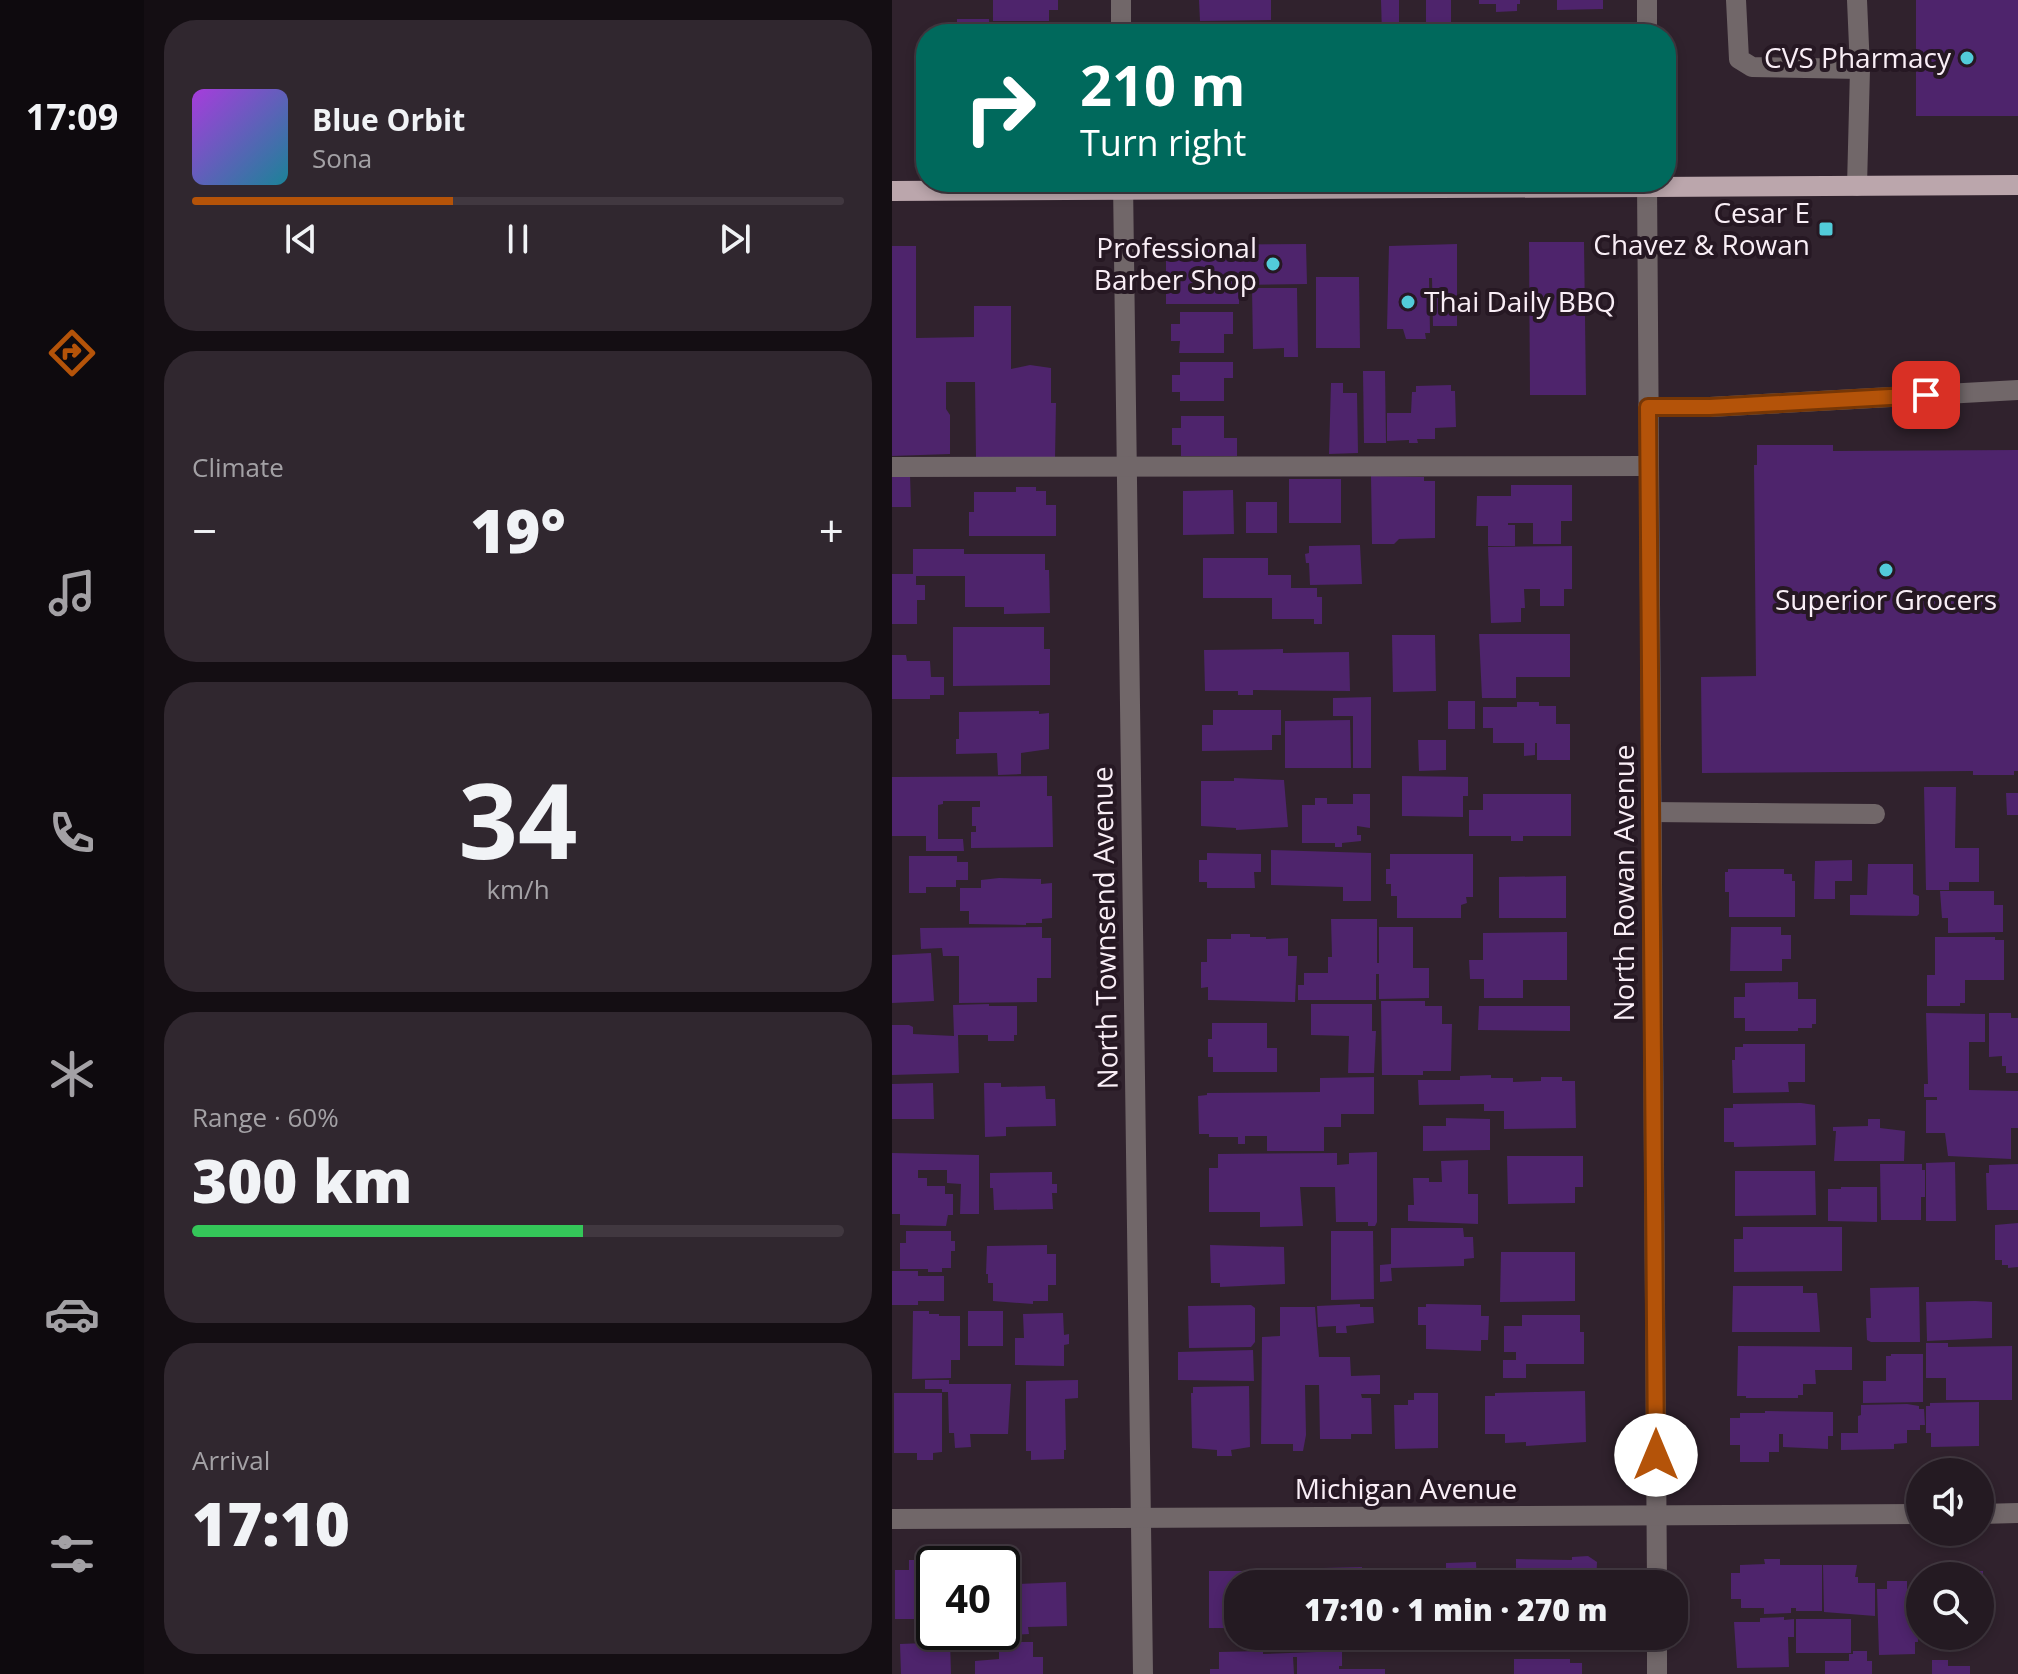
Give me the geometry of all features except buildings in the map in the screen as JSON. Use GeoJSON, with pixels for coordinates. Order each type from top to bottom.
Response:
{"type":"FeatureCollection","features":[{"type":"Feature","properties":{"kind":"main road"},"geometry":{"type":"LineString","coordinates":[[1676,185],[2018,185]]}},
{"type":"Feature","properties":{"kind":"main road"},"geometry":{"type":"LineString","coordinates":[[892,191],[916,190]]}},
{"type":"Feature","properties":{"kind":"street"},"geometry":{"type":"LineString","coordinates":[[1121,0],[1121,24]]}},
{"type":"Feature","properties":{"kind":"street"},"geometry":{"type":"LineString","coordinates":[[1647,0],[1647,24]]}},
{"type":"Feature","properties":{"kind":"street"},"geometry":{"type":"LineString","coordinates":[[1736,0],[1739,59],[1752,67],[1860,69]]}},
{"type":"Feature","properties":{"kind":"street"},"geometry":{"type":"LineString","coordinates":[[1857,0],[1860,69],[1857,186]]}},
{"type":"Feature","properties":{"kind":"street","name":"North Townsend Avenue"},"geometry":{"type":"LineString","coordinates":[[1123,192],[1143,1674]]}},
{"type":"Feature","properties":{"kind":"street","name":"North Rowan Avenue"},"geometry":{"type":"LineString","coordinates":[[1647,192],[1657,1570]]}},
{"type":"Feature","properties":{"kind":"street"},"geometry":{"type":"LineString","coordinates":[[1648,407],[1710,407],[2018,390]]}},
{"type":"Feature","properties":{"kind":"street"},"geometry":{"type":"LineString","coordinates":[[892,467],[1649,466]]}},
{"type":"Feature","properties":{"kind":"street"},"geometry":{"type":"LineString","coordinates":[[1651,812],[1875,814]]}},
{"type":"Feature","properties":{"kind":"street"},"geometry":{"type":"LineString","coordinates":[[1994,1514],[2018,1513]]}},
{"type":"Feature","properties":{"kind":"street","name":"Michigan Avenue"},"geometry":{"type":"LineString","coordinates":[[892,1519],[1906,1514]]}},
{"type":"Feature","properties":{"kind":"street"},"geometry":{"type":"LineString","coordinates":[[1657,1650],[1657,1674]]}},
{"type":"Feature","properties":{"kind":"place","name":"CVS Pharmacy"},"geometry":{"type":"Point","coordinates":[1967,58]}},
{"type":"Feature","properties":{"kind":"place","name":"Cesar E Chavez & Rowan"},"geometry":{"type":"Point","coordinates":[1826,229]}},
{"type":"Feature","properties":{"kind":"place","name":"Professional Barber Shop"},"geometry":{"type":"Point","coordinates":[1273,264]}},
{"type":"Feature","properties":{"kind":"place","name":"Thai Daily BBQ"},"geometry":{"type":"Point","coordinates":[1408,302]}},
{"type":"Feature","properties":{"kind":"place","name":"Superior Grocers"},"geometry":{"type":"Point","coordinates":[1886,570]}},
{"type":"Feature","properties":{"kind":"route"},"geometry":{"type":"LineString","coordinates":[[1656,1455],[1648,407],[1710,407],[1926,395]]}}]}
